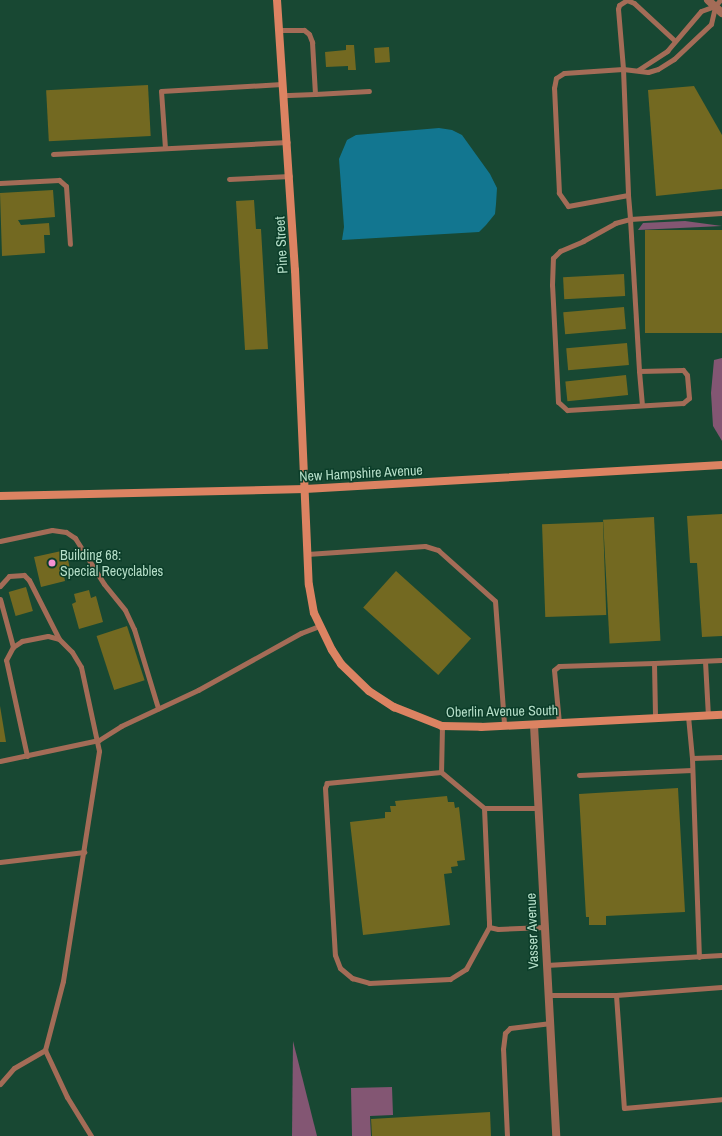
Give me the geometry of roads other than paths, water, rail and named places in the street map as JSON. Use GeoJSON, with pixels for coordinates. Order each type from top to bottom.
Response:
{"type":"FeatureCollection","features":[{"type":"Feature","properties":{"kind":"street","name":"Pine Street"},"geometry":{"type":"LineString","coordinates":[[277,0],[282,95],[288,142],[290,176],[305,489]]}},
{"type":"Feature","properties":{"kind":"street"},"geometry":{"type":"LineString","coordinates":[[708,0],[718,3],[722,12]]}},
{"type":"Feature","properties":{"kind":"street","name":"New Hampshire Avenue"},"geometry":{"type":"LineString","coordinates":[[0,496],[305,489],[722,465]]}},
{"type":"Feature","properties":{"kind":"street","name":"Oberlin Avenue South"},"geometry":{"type":"LineString","coordinates":[[305,489],[307,554],[311,598],[319,626],[340,664],[369,691],[394,707],[442,726],[534,725],[655,717],[722,715]]}},
{"type":"Feature","properties":{"kind":"street","name":"Vasser Avenue"},"geometry":{"type":"LineString","coordinates":[[534,725],[540,808],[546,965],[556,1136]]}},
{"type":"Feature","properties":{"kind":"lane"},"geometry":{"type":"LineString","coordinates":[[642,404],[628,195],[618,9],[624,1],[634,3],[674,40]]}},
{"type":"Feature","properties":{"kind":"lane"},"geometry":{"type":"LineString","coordinates":[[638,70],[657,59],[701,11],[718,3]]}},
{"type":"Feature","properties":{"kind":"lane"},"geometry":{"type":"LineString","coordinates":[[628,195],[574,206],[568,206],[561,198],[554,88],[556,78],[564,73],[622,69],[648,72],[674,59],[711,24],[718,3]]}},
{"type":"Feature","properties":{"kind":"lane"},"geometry":{"type":"LineString","coordinates":[[278,30],[302,30],[309,34],[312,42],[315,94]]}},
{"type":"Feature","properties":{"kind":"lane"},"geometry":{"type":"LineString","coordinates":[[165,148],[161,91],[282,84]]}},
{"type":"Feature","properties":{"kind":"lane"},"geometry":{"type":"LineString","coordinates":[[282,95],[369,91]]}},
{"type":"Feature","properties":{"kind":"lane"},"geometry":{"type":"LineString","coordinates":[[53,154],[288,142]]}},
{"type":"Feature","properties":{"kind":"lane"},"geometry":{"type":"LineString","coordinates":[[229,179],[290,176]]}},
{"type":"Feature","properties":{"kind":"lane"},"geometry":{"type":"LineString","coordinates":[[0,183],[58,180],[66,186],[70,244]]}},
{"type":"Feature","properties":{"kind":"lane"},"geometry":{"type":"LineString","coordinates":[[639,371],[683,370],[688,375],[689,396],[683,403],[642,404],[567,410],[560,405],[558,395],[552,284],[553,258],[560,250],[584,241],[615,223],[630,219],[722,213]]}},
{"type":"Feature","properties":{"kind":"lane"},"geometry":{"type":"LineString","coordinates":[[0,541],[52,530],[66,532],[75,538],[128,617],[158,708]]}},
{"type":"Feature","properties":{"kind":"lane"},"geometry":{"type":"LineString","coordinates":[[307,554],[425,546],[438,550],[495,601],[504,726]]}},
{"type":"Feature","properties":{"kind":"lane"},"geometry":{"type":"LineString","coordinates":[[0,586],[10,576],[24,575],[29,580],[59,639],[72,652],[81,668],[99,740],[95,780],[63,981],[45,1050],[67,1097],[91,1136]]}},
{"type":"Feature","properties":{"kind":"lane"},"geometry":{"type":"LineString","coordinates":[[0,599],[13,647]]}},
{"type":"Feature","properties":{"kind":"lane"},"geometry":{"type":"LineString","coordinates":[[0,761],[99,740],[121,726],[198,690],[301,633],[319,626]]}},
{"type":"Feature","properties":{"kind":"lane"},"geometry":{"type":"LineString","coordinates":[[27,756],[6,660],[13,647],[22,641],[42,638],[59,639]]}},
{"type":"Feature","properties":{"kind":"lane"},"geometry":{"type":"LineString","coordinates":[[559,723],[554,670],[559,666],[722,660]]}},
{"type":"Feature","properties":{"kind":"lane"},"geometry":{"type":"LineString","coordinates":[[705,661],[708,716]]}},
{"type":"Feature","properties":{"kind":"lane"},"geometry":{"type":"LineString","coordinates":[[654,663],[655,717]]}},
{"type":"Feature","properties":{"kind":"lane"},"geometry":{"type":"LineString","coordinates":[[688,716],[692,758],[699,957]]}},
{"type":"Feature","properties":{"kind":"lane"},"geometry":{"type":"LineString","coordinates":[[441,772],[442,726]]}},
{"type":"Feature","properties":{"kind":"lane"},"geometry":{"type":"LineString","coordinates":[[692,758],[722,757]]}},
{"type":"Feature","properties":{"kind":"lane"},"geometry":{"type":"LineString","coordinates":[[579,774],[692,770]]}},
{"type":"Feature","properties":{"kind":"lane"},"geometry":{"type":"LineString","coordinates":[[484,808],[489,927],[466,970],[450,979],[369,982],[352,978],[340,968],[335,955],[325,788],[327,783],[441,772],[484,808],[540,808]]}},
{"type":"Feature","properties":{"kind":"lane"},"geometry":{"type":"LineString","coordinates":[[0,862],[84,852]]}},
{"type":"Feature","properties":{"kind":"lane"},"geometry":{"type":"LineString","coordinates":[[489,927],[545,927]]}},
{"type":"Feature","properties":{"kind":"lane"},"geometry":{"type":"LineString","coordinates":[[546,965],[722,955]]}},
{"type":"Feature","properties":{"kind":"lane"},"geometry":{"type":"LineString","coordinates":[[548,995],[616,995],[722,987]]}},
{"type":"Feature","properties":{"kind":"lane"},"geometry":{"type":"LineString","coordinates":[[616,995],[624,1108],[722,1099]]}},
{"type":"Feature","properties":{"kind":"lane"},"geometry":{"type":"LineString","coordinates":[[507,1136],[503,1049],[505,1033],[510,1028],[549,1023]]}},
{"type":"Feature","properties":{"kind":"lane"},"geometry":{"type":"LineString","coordinates":[[0,1084],[14,1068],[45,1050]]}},
{"type":"Feature","properties":{"kind":"water"},"geometry":{"type":"Polygon","coordinates":[[[439,128],[452,130],[462,135],[490,174],[497,188],[495,214],[486,225],[479,232],[342,240],[344,227],[339,159],[347,140],[356,135],[439,128]]]}},
{"type":"Feature","properties":{"kind":"place","name":"Building 68: Special Recyclables"},"geometry":{"type":"Point","coordinates":[52,563]}}]}
